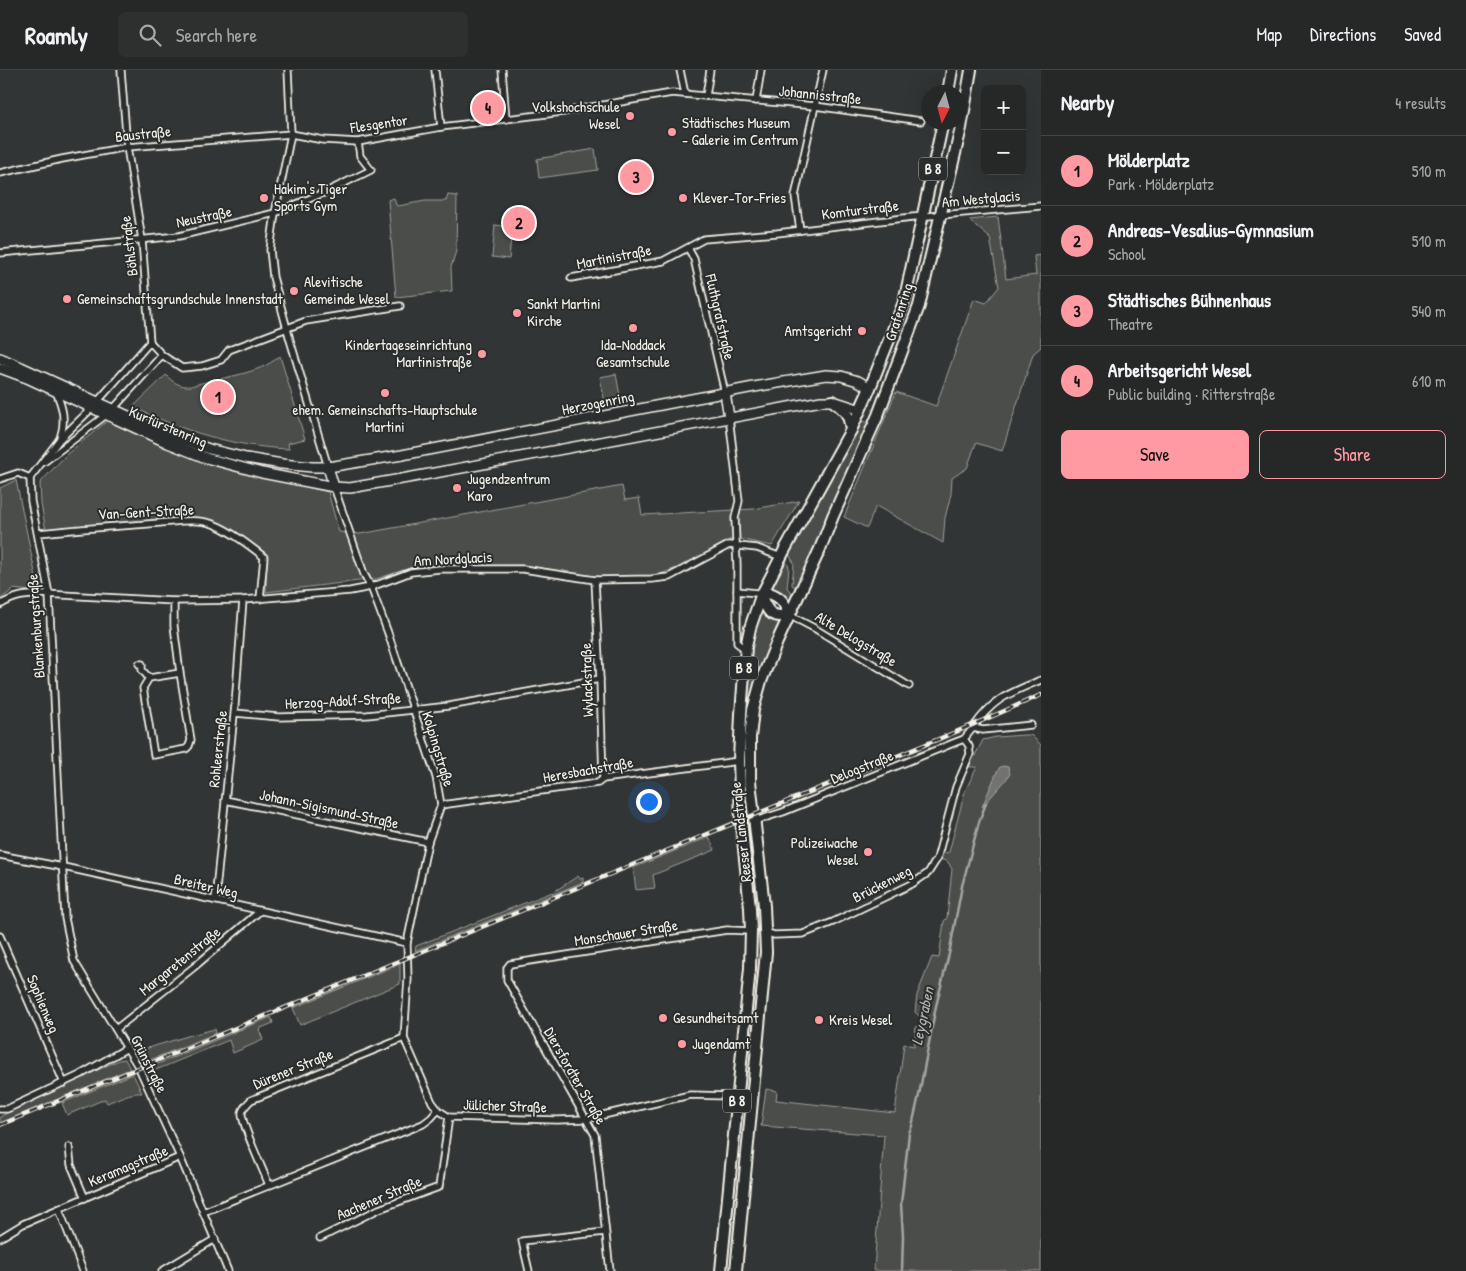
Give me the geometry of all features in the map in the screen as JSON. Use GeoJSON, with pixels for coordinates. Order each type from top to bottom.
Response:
{"type":"FeatureCollection","features":[{"type":"Feature","properties":{"kind":"main road"},"geometry":{"type":"LineString","coordinates":[[949,85],[952,70]]}},
{"type":"Feature","properties":{"kind":"main road","name":"B 8"},"geometry":{"type":"LineString","coordinates":[[941,216],[961,128],[971,70]]}},
{"type":"Feature","properties":{"kind":"main road","name":"B 8"},"geometry":{"type":"LineString","coordinates":[[922,216],[941,130]]}},
{"type":"Feature","properties":{"kind":"main road","name":"Grafenring"},"geometry":{"type":"LineString","coordinates":[[861,410],[904,302],[922,216]]}},
{"type":"Feature","properties":{"kind":"main road","name":"Grafenring"},"geometry":{"type":"LineString","coordinates":[[878,415],[919,306],[941,216]]}},
{"type":"Feature","properties":{"kind":"main road","name":"Kurfürstenring"},"geometry":{"type":"LineString","coordinates":[[0,358],[114,408],[172,436],[210,449],[282,464],[328,467]]}},
{"type":"Feature","properties":{"kind":"main road","name":"Kurfürstenring"},"geometry":{"type":"LineString","coordinates":[[0,368],[27,378],[168,443],[206,458],[262,473],[334,487]]}},
{"type":"Feature","properties":{"kind":"main road","name":"Herzogenring"},"geometry":{"type":"LineString","coordinates":[[328,467],[402,455],[826,375],[841,376],[858,381],[870,388]]}},
{"type":"Feature","properties":{"kind":"main road"},"geometry":{"type":"LineString","coordinates":[[870,388],[883,402]]}},
{"type":"Feature","properties":{"kind":"main road"},"geometry":{"type":"LineString","coordinates":[[725,393],[729,417]]}},
{"type":"Feature","properties":{"kind":"main road"},"geometry":{"type":"LineString","coordinates":[[92,409],[98,401]]}},
{"type":"Feature","properties":{"kind":"main road"},"geometry":{"type":"LineString","coordinates":[[328,467],[334,487],[350,488],[821,401],[833,401],[878,415]]}},
{"type":"Feature","properties":{"kind":"main road"},"geometry":{"type":"LineString","coordinates":[[833,401],[847,413],[851,430]]}},
{"type":"Feature","properties":{"kind":"main road"},"geometry":{"type":"LineString","coordinates":[[106,415],[114,408]]}},
{"type":"Feature","properties":{"kind":"main road","name":"Reeser Landstraße"},"geometry":{"type":"LineString","coordinates":[[721,1271],[749,980],[751,931],[742,826],[739,760],[746,648],[750,628],[761,596],[861,410]]}},
{"type":"Feature","properties":{"kind":"main road","name":"Reeser Landstraße"},"geometry":{"type":"LineString","coordinates":[[736,1271],[763,987],[766,932],[750,781],[753,710],[761,681],[878,415]]}},
{"type":"Feature","properties":{"kind":"main road"},"geometry":{"type":"LineString","coordinates":[[769,593],[776,596],[785,604],[790,615],[780,617],[770,613],[761,596],[769,593]]}},
{"type":"Feature","properties":{"kind":"main road"},"geometry":{"type":"LineString","coordinates":[[742,826],[754,821]]}},
{"type":"Feature","properties":{"kind":"main road"},"geometry":{"type":"LineString","coordinates":[[751,931],[766,932]]}},
{"type":"Feature","properties":{"kind":"street","name":"Böhlstraße"},"geometry":{"type":"LineString","coordinates":[[121,70],[127,147],[142,240],[150,342]]}},
{"type":"Feature","properties":{"kind":"street"},"geometry":{"type":"LineString","coordinates":[[288,70],[291,134],[275,213],[270,250],[273,277],[328,467]]}},
{"type":"Feature","properties":{"kind":"street"},"geometry":{"type":"LineString","coordinates":[[435,70],[441,127]]}},
{"type":"Feature","properties":{"kind":"street"},"geometry":{"type":"LineString","coordinates":[[502,70],[506,119]]}},
{"type":"Feature","properties":{"kind":"street"},"geometry":{"type":"LineString","coordinates":[[680,70],[685,94]]}},
{"type":"Feature","properties":{"kind":"street"},"geometry":{"type":"LineString","coordinates":[[706,96],[710,70]]}},
{"type":"Feature","properties":{"kind":"street"},"geometry":{"type":"LineString","coordinates":[[756,102],[761,70]]}},
{"type":"Feature","properties":{"kind":"street"},"geometry":{"type":"LineString","coordinates":[[800,230],[795,196],[823,70]]}},
{"type":"Feature","properties":{"kind":"street","name":"Johannisstraße"},"geometry":{"type":"LineString","coordinates":[[506,119],[563,112],[672,93],[815,106],[921,121]]}},
{"type":"Feature","properties":{"kind":"street","name":"Flesgentor"},"geometry":{"type":"LineString","coordinates":[[291,134],[323,140],[358,142],[441,127],[506,119]]}},
{"type":"Feature","properties":{"kind":"street","name":"Baustraße"},"geometry":{"type":"LineString","coordinates":[[0,173],[127,147],[291,134]]}},
{"type":"Feature","properties":{"kind":"street","name":"Neustraße"},"geometry":{"type":"LineString","coordinates":[[0,253],[179,236],[275,213],[328,191],[371,170],[360,156],[358,142]]}},
{"type":"Feature","properties":{"kind":"street","name":"Am Westglacis"},"geometry":{"type":"LineString","coordinates":[[922,216],[941,216],[1041,206]]}},
{"type":"Feature","properties":{"kind":"street","name":"Komturstraße"},"geometry":{"type":"LineString","coordinates":[[688,248],[704,239],[922,216]]}},
{"type":"Feature","properties":{"kind":"street","name":"Martinistraße"},"geometry":{"type":"LineString","coordinates":[[571,278],[663,261],[688,248]]}},
{"type":"Feature","properties":{"kind":"street","name":"Fluthgrafstraße"},"geometry":{"type":"LineString","coordinates":[[688,248],[694,259],[725,393]]}},
{"type":"Feature","properties":{"kind":"street"},"geometry":{"type":"LineString","coordinates":[[98,401],[150,342],[162,355],[182,368],[202,366],[221,360],[229,350],[306,321],[400,306]]}},
{"type":"Feature","properties":{"kind":"street"},"geometry":{"type":"LineString","coordinates":[[114,408],[162,355]]}},
{"type":"Feature","properties":{"kind":"street"},"geometry":{"type":"LineString","coordinates":[[56,392],[64,415],[63,430],[59,440]]}},
{"type":"Feature","properties":{"kind":"street"},"geometry":{"type":"LineString","coordinates":[[0,479],[18,473],[30,478],[59,440],[92,409]]}},
{"type":"Feature","properties":{"kind":"street"},"geometry":{"type":"LineString","coordinates":[[38,466],[106,415]]}},
{"type":"Feature","properties":{"kind":"street"},"geometry":{"type":"LineString","coordinates":[[729,417],[739,501],[735,518],[738,591],[737,643],[741,646]]}},
{"type":"Feature","properties":{"kind":"street","name":"Blankenburgstraße"},"geometry":{"type":"LineString","coordinates":[[30,478],[31,501],[53,594],[62,866]]}},
{"type":"Feature","properties":{"kind":"street","name":"Kolpingstraße"},"geometry":{"type":"LineString","coordinates":[[334,487],[364,574],[371,587],[388,633],[436,777],[441,805],[428,842],[407,943],[408,979],[404,1038],[432,1102],[438,1110]]}},
{"type":"Feature","properties":{"kind":"street","name":"Van-Gent-Straße"},"geometry":{"type":"LineString","coordinates":[[38,533],[174,522],[214,524],[264,557],[260,598]]}},
{"type":"Feature","properties":{"kind":"street","name":"Am Nordglacis"},"geometry":{"type":"LineString","coordinates":[[0,605],[11,598],[23,595],[53,594],[174,601],[243,600],[350,591],[371,587],[411,572],[440,569],[523,569],[595,580],[652,579],[669,577],[729,545],[757,548],[781,557]]}},
{"type":"Feature","properties":{"kind":"street","name":"Wylackstraße"},"geometry":{"type":"LineString","coordinates":[[595,580],[603,779]]}},
{"type":"Feature","properties":{"kind":"street"},"geometry":{"type":"LineString","coordinates":[[738,591],[761,596]]}},
{"type":"Feature","properties":{"kind":"street","name":"Rohleerstraße"},"geometry":{"type":"LineString","coordinates":[[215,900],[234,713],[243,600]]}},
{"type":"Feature","properties":{"kind":"street"},"geometry":{"type":"LineString","coordinates":[[174,601],[174,626],[191,740],[190,746],[186,749],[154,755],[143,688],[149,678],[180,673]]}},
{"type":"Feature","properties":{"kind":"street","name":"Alte Delogstraße"},"geometry":{"type":"LineString","coordinates":[[790,615],[909,686]]}},
{"type":"Feature","properties":{"kind":"street"},"geometry":{"type":"LineString","coordinates":[[139,664],[142,664],[142,670],[149,678]]}},
{"type":"Feature","properties":{"kind":"street","name":"Herzog-Adolf-Straße"},"geometry":{"type":"LineString","coordinates":[[234,713],[278,717],[366,715],[474,702],[600,679]]}},
{"type":"Feature","properties":{"kind":"street","name":"Delogstraße"},"geometry":{"type":"LineString","coordinates":[[754,821],[783,812],[964,739],[994,702],[1041,680]]}},
{"type":"Feature","properties":{"kind":"street"},"geometry":{"type":"LineString","coordinates":[[973,728],[983,730],[1031,725]]}},
{"type":"Feature","properties":{"kind":"street","name":"Brückenweg"},"geometry":{"type":"LineString","coordinates":[[766,932],[774,934],[803,934],[833,922],[912,884],[928,873],[937,859],[956,787],[970,754],[964,739]]}},
{"type":"Feature","properties":{"kind":"street","name":"Heresbachstraße"},"geometry":{"type":"LineString","coordinates":[[441,805],[598,783],[603,779],[739,760]]}},
{"type":"Feature","properties":{"kind":"street","name":"Johann-Sigismund-Straße"},"geometry":{"type":"LineString","coordinates":[[225,800],[428,842]]}},
{"type":"Feature","properties":{"kind":"street","name":"Breiter Weg"},"geometry":{"type":"LineString","coordinates":[[0,854],[62,866],[407,943]]}},
{"type":"Feature","properties":{"kind":"street","name":"Grünstraße"},"geometry":{"type":"LineString","coordinates":[[62,866],[65,918],[74,961],[139,1068],[228,1271]]}},
{"type":"Feature","properties":{"kind":"street","name":"Margaretenstraße"},"geometry":{"type":"LineString","coordinates":[[116,1029],[260,911]]}},
{"type":"Feature","properties":{"kind":"street","name":"Monschauer Straße"},"geometry":{"type":"LineString","coordinates":[[507,968],[510,964],[727,930],[751,931]]}},
{"type":"Feature","properties":{"kind":"street","name":"Sophienweg"},"geometry":{"type":"LineString","coordinates":[[0,936],[64,1083]]}},
{"type":"Feature","properties":{"kind":"street","name":"Diersfordter Straße"},"geometry":{"type":"LineString","coordinates":[[507,968],[506,980],[595,1135],[610,1271]]}},
{"type":"Feature","properties":{"kind":"street","name":"Dürener Straße"},"geometry":{"type":"LineString","coordinates":[[270,1185],[251,1142],[242,1114],[244,1106],[251,1100],[404,1038]]}},
{"type":"Feature","properties":{"kind":"street"},"geometry":{"type":"LineString","coordinates":[[0,1109],[8,1109],[64,1083],[127,1048]]}},
{"type":"Feature","properties":{"kind":"street","name":"Jülicher Straße"},"geometry":{"type":"LineString","coordinates":[[438,1110],[449,1117],[586,1119],[690,1095],[738,1098]]}},
{"type":"Feature","properties":{"kind":"street"},"geometry":{"type":"LineString","coordinates":[[203,1212],[423,1124],[438,1110]]}},
{"type":"Feature","properties":{"kind":"street","name":"Aachener Straße"},"geometry":{"type":"LineString","coordinates":[[320,1238],[379,1209],[439,1187],[449,1117]]}},
{"type":"Feature","properties":{"kind":"street","name":"Keramagstraße"},"geometry":{"type":"LineString","coordinates":[[69,1147],[71,1165],[85,1198]]}},
{"type":"Feature","properties":{"kind":"street","name":"Keramagstraße"},"geometry":{"type":"LineString","coordinates":[[0,1238],[23,1224],[180,1158]]}},
{"type":"Feature","properties":{"kind":"street"},"geometry":{"type":"LineString","coordinates":[[59,1209],[83,1271]]}},
{"type":"Feature","properties":{"kind":"street"},"geometry":{"type":"LineString","coordinates":[[529,1271],[522,1241],[605,1232]]}},
{"type":"Feature","properties":{"kind":"street"},"geometry":{"type":"LineString","coordinates":[[162,1271],[215,1239]]}},
{"type":"Feature","properties":{"kind":"shaded area"},"geometry":{"type":"Polygon","coordinates":[[[595,149],[598,170],[539,178],[537,159],[595,149]]]}},
{"type":"Feature","properties":{"kind":"shaded area"},"geometry":{"type":"Polygon","coordinates":[[[448,195],[457,196],[456,251],[451,267],[452,291],[396,297],[388,200],[394,198],[398,206],[425,201],[446,201],[448,195]]]}},
{"type":"Feature","properties":{"kind":"shaded area"},"geometry":{"type":"Polygon","coordinates":[[[998,217],[1006,279],[1036,275],[1034,256],[1041,255],[1041,347],[1033,354],[1002,451],[976,443],[967,468],[952,478],[943,543],[876,506],[867,528],[844,517],[896,392],[936,406],[974,299],[986,303],[999,287],[990,238],[969,220],[998,217]]]}},
{"type":"Feature","properties":{"kind":"shaded area"},"geometry":{"type":"Polygon","coordinates":[[[495,225],[512,227],[509,259],[492,257],[495,225]]]}},
{"type":"Feature","properties":{"kind":"shaded area"},"geometry":{"type":"Polygon","coordinates":[[[280,356],[305,439],[288,443],[289,449],[249,445],[209,436],[170,423],[133,407],[166,375],[177,384],[191,386],[249,372],[271,363],[280,356]]]}},
{"type":"Feature","properties":{"kind":"shaded area"},"geometry":{"type":"Polygon","coordinates":[[[616,374],[621,401],[605,404],[600,377],[616,374]]]}},
{"type":"Feature","properties":{"kind":"shaded area"},"geometry":{"type":"Polygon","coordinates":[[[862,420],[868,424],[827,516],[816,549],[797,589],[792,585],[794,563],[788,553],[862,420]]]}},
{"type":"Feature","properties":{"kind":"shaded area"},"geometry":{"type":"Polygon","coordinates":[[[107,421],[208,463],[328,492],[339,532],[360,534],[622,486],[625,500],[639,498],[642,515],[754,509],[799,501],[772,546],[740,539],[729,540],[682,566],[663,573],[643,577],[595,577],[523,565],[431,566],[410,568],[376,579],[266,592],[267,556],[229,530],[204,520],[123,523],[46,531],[41,504],[40,483],[66,455],[107,421]]]}},
{"type":"Feature","properties":{"kind":"shaded area"},"geometry":{"type":"Polygon","coordinates":[[[16,480],[39,592],[13,589],[0,600],[0,488],[16,480]]]}},
{"type":"Feature","properties":{"kind":"shaded area"},"geometry":{"type":"Polygon","coordinates":[[[785,559],[789,567],[787,588],[794,595],[791,602],[779,593],[769,589],[785,559]]]}},
{"type":"Feature","properties":{"kind":"shaded area"},"geometry":{"type":"Polygon","coordinates":[[[762,610],[768,617],[781,624],[748,718],[745,717],[750,648],[762,610]]]}},
{"type":"Feature","properties":{"kind":"shaded area"},"geometry":{"type":"Polygon","coordinates":[[[1031,735],[1041,745],[1041,1271],[876,1271],[874,1270],[884,1135],[761,1126],[766,1089],[777,1091],[776,1100],[895,1113],[904,1044],[914,1046],[916,1026],[921,1028],[922,1019],[915,1012],[917,995],[932,957],[939,958],[944,921],[947,918],[952,869],[948,862],[941,859],[942,854],[949,852],[965,791],[977,767],[969,767],[983,740],[996,737],[1031,735]]]}},
{"type":"Feature","properties":{"kind":"shaded area"},"geometry":{"type":"Polygon","coordinates":[[[1000,767],[1008,767],[1010,774],[982,807],[996,774],[1000,767]]]}},
{"type":"Feature","properties":{"kind":"shaded area"},"geometry":{"type":"Polygon","coordinates":[[[709,837],[715,850],[653,875],[655,888],[636,890],[633,868],[709,837]]]}},
{"type":"Feature","properties":{"kind":"shaded area"},"geometry":{"type":"Polygon","coordinates":[[[578,876],[580,879],[583,878],[583,882],[415,951],[416,946],[555,891],[578,876]]]}},
{"type":"Feature","properties":{"kind":"shaded area"},"geometry":{"type":"Polygon","coordinates":[[[400,964],[400,984],[300,1025],[293,1008],[400,964]]]}},
{"type":"Feature","properties":{"kind":"shaded area"},"geometry":{"type":"Polygon","coordinates":[[[271,1017],[273,1023],[259,1029],[263,1040],[233,1053],[229,1040],[151,1072],[148,1068],[271,1017]]]}},
{"type":"Feature","properties":{"kind":"shaded area"},"geometry":{"type":"Polygon","coordinates":[[[215,1029],[216,1033],[145,1062],[138,1051],[191,1035],[215,1029]]]}},
{"type":"Feature","properties":{"kind":"shaded area"},"geometry":{"type":"Polygon","coordinates":[[[125,1059],[130,1069],[0,1123],[0,1117],[7,1113],[119,1060],[125,1059]]]}},
{"type":"Feature","properties":{"kind":"shaded area"},"geometry":{"type":"Polygon","coordinates":[[[133,1074],[142,1093],[129,1095],[107,1103],[105,1099],[67,1115],[62,1103],[133,1074]]]}},
{"type":"Feature","properties":{"kind":"waterway","name":"Leygraben"},"geometry":{"type":"LineString","coordinates":[[902,1271],[903,1236],[901,1204],[909,1133],[919,1095],[962,886],[986,803]]}},
{"type":"Feature","properties":{"kind":"railway"},"geometry":{"type":"LineString","coordinates":[[0,1125],[963,729],[1041,695]]}},
{"type":"Feature","properties":{"kind":"place","name":"Arbeitsgericht Wesel"},"geometry":{"type":"Point","coordinates":[488,108]}},
{"type":"Feature","properties":{"kind":"place","name":"Volkshochschule Wesel"},"geometry":{"type":"Point","coordinates":[630,116]}},
{"type":"Feature","properties":{"kind":"place","name":"Städtisches Museum - Galerie im Centrum"},"geometry":{"type":"Point","coordinates":[672,132]}},
{"type":"Feature","properties":{"kind":"place","name":"Städtisches Bühnenhaus"},"geometry":{"type":"Point","coordinates":[636,177]}},
{"type":"Feature","properties":{"kind":"place","name":"Hakim's Tiger Sports Gym"},"geometry":{"type":"Point","coordinates":[264,198]}},
{"type":"Feature","properties":{"kind":"place","name":"Klever-Tor-Fries"},"geometry":{"type":"Point","coordinates":[683,198]}},
{"type":"Feature","properties":{"kind":"place","name":"Andreas-Vesalius-Gymnasium"},"geometry":{"type":"Point","coordinates":[519,223]}},
{"type":"Feature","properties":{"kind":"place","name":"Alevitische Gemeinde Wesel"},"geometry":{"type":"Point","coordinates":[294,291]}},
{"type":"Feature","properties":{"kind":"place","name":"Gemeinschaftsgrundschule Innenstadt"},"geometry":{"type":"Point","coordinates":[67,299]}},
{"type":"Feature","properties":{"kind":"place","name":"Sankt Martini Kirche"},"geometry":{"type":"Point","coordinates":[517,313]}},
{"type":"Feature","properties":{"kind":"place","name":"Ida-Noddack Gesamtschule"},"geometry":{"type":"Point","coordinates":[633,328]}},
{"type":"Feature","properties":{"kind":"place","name":"Amtsgericht"},"geometry":{"type":"Point","coordinates":[862,331]}},
{"type":"Feature","properties":{"kind":"place","name":"Kindertageseinrichtung Martinistraße"},"geometry":{"type":"Point","coordinates":[482,354]}},
{"type":"Feature","properties":{"kind":"place","name":"ehem. Gemeinschafts-Hauptschule Martini"},"geometry":{"type":"Point","coordinates":[385,393]}},
{"type":"Feature","properties":{"kind":"place","name":"Mölderplatz"},"geometry":{"type":"Point","coordinates":[218,397]}},
{"type":"Feature","properties":{"kind":"place","name":"Jugendzentrum Karo"},"geometry":{"type":"Point","coordinates":[457,488]}},
{"type":"Feature","properties":{"kind":"place","name":"Polizeiwache Wesel"},"geometry":{"type":"Point","coordinates":[868,852]}},
{"type":"Feature","properties":{"kind":"place","name":"Gesundheitsamt"},"geometry":{"type":"Point","coordinates":[663,1018]}},
{"type":"Feature","properties":{"kind":"place","name":"Kreis Wesel"},"geometry":{"type":"Point","coordinates":[819,1020]}},
{"type":"Feature","properties":{"kind":"place","name":"Jugendamt"},"geometry":{"type":"Point","coordinates":[682,1044]}}]}
